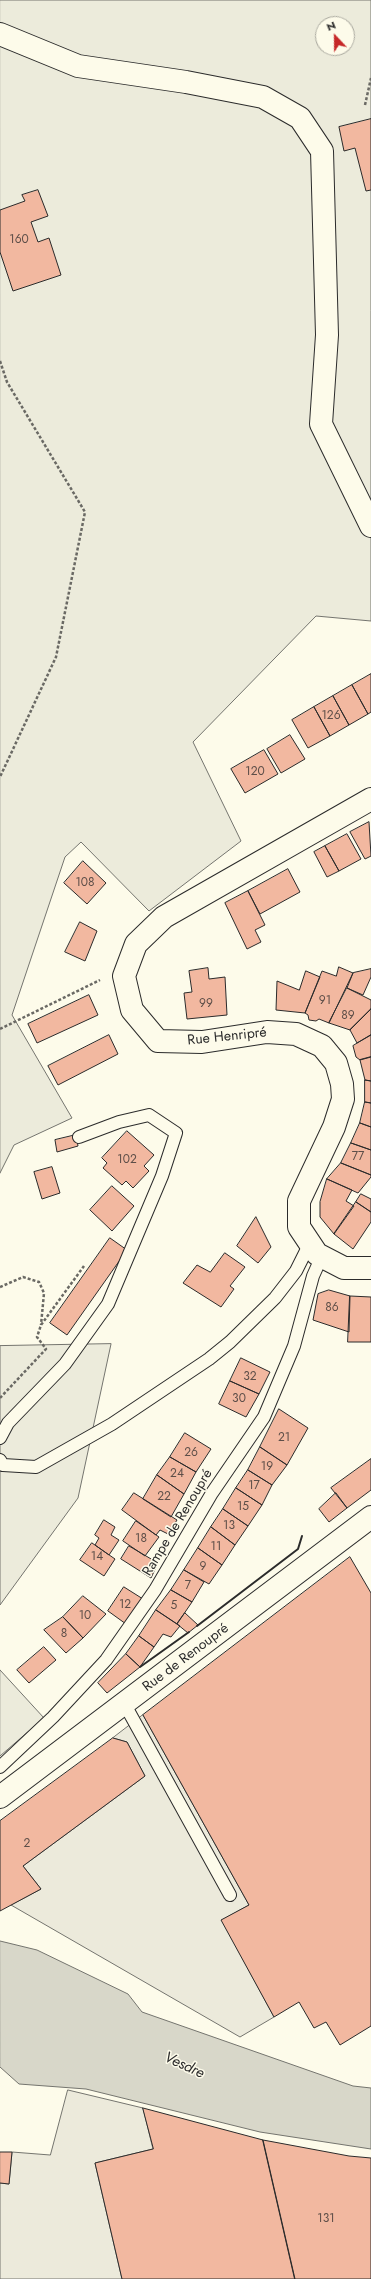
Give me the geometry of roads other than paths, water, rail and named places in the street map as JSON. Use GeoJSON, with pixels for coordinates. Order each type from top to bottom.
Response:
{"type":"FeatureCollection","features":[{"type":"Feature","properties":{"kind":"street"},"geometry":{"type":"LineString","coordinates":[[0,34],[78,66],[186,82],[263,98],[300,118],[322,151],[327,335],[321,424],[371,526]]}},
{"type":"Feature","properties":{"kind":"street","name":"Rue Henripré"},"geometry":{"type":"LineString","coordinates":[[371,799],[164,917],[136,944],[124,976],[132,1010],[158,1041],[202,1042],[267,1032],[296,1034],[322,1046],[336,1063],[342,1084],[343,1099],[334,1127],[299,1201],[299,1227],[316,1250],[344,1268],[371,1268]]}},
{"type":"Feature","properties":{"kind":"street","name":"Rue de Renoupré"},"geometry":{"type":"LineString","coordinates":[[0,1797],[371,1517]]}},
{"type":"Feature","properties":{"kind":"lane"},"geometry":{"type":"LineString","coordinates":[[0,1438],[8,1423],[65,1364],[108,1304],[162,1176],[176,1133],[149,1115],[119,1122],[79,1137]]}},
{"type":"Feature","properties":{"kind":"lane"},"geometry":{"type":"LineString","coordinates":[[0,1460],[3,1465],[36,1467],[112,1424],[210,1359],[230,1342],[275,1298],[296,1271],[316,1250]]}},
{"type":"Feature","properties":{"kind":"lane","name":"Rampe de Renoupré"},"geometry":{"type":"LineString","coordinates":[[0,1767],[52,1718],[106,1660],[155,1590],[212,1493],[264,1417],[294,1346],[313,1276],[316,1250]]}},
{"type":"Feature","properties":{"kind":"lane"},"geometry":{"type":"LineString","coordinates":[[124,1703],[230,1895]]}},
{"type":"Feature","properties":{"kind":"water","name":"Vesdre"},"geometry":{"type":"Polygon","coordinates":[[[0,1941],[37,1950],[128,1994],[142,2012],[353,2086],[371,2088],[371,2149],[260,2132],[86,2089],[19,2084],[0,2067],[0,1941]]]}}]}
